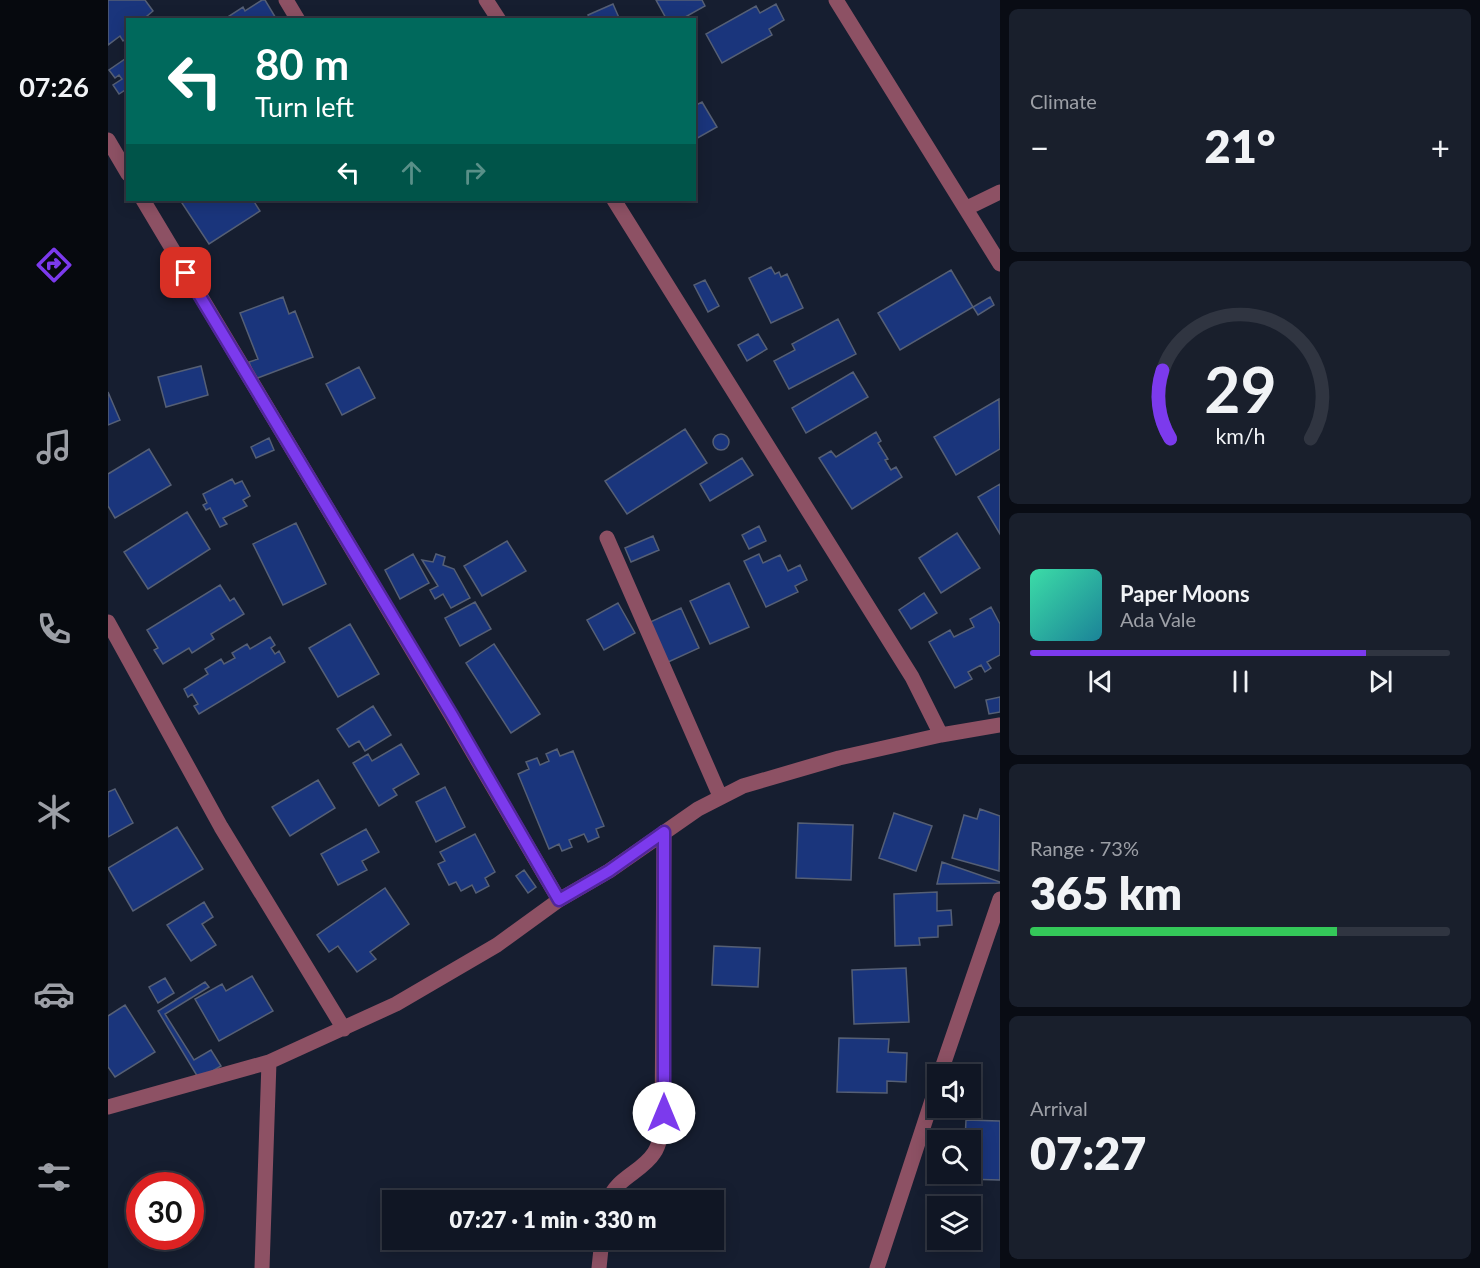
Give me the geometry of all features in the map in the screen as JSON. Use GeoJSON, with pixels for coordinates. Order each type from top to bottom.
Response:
{"type":"FeatureCollection","features":[{"type":"Feature","properties":{"kind":"street"},"geometry":{"type":"LineString","coordinates":[[286,0],[297,18]]}},
{"type":"Feature","properties":{"kind":"street"},"geometry":{"type":"LineString","coordinates":[[486,0],[498,18]]}},
{"type":"Feature","properties":{"kind":"street"},"geometry":{"type":"LineString","coordinates":[[837,0],[1000,264]]}},
{"type":"Feature","properties":{"kind":"street"},"geometry":{"type":"LineString","coordinates":[[108,140],[126,171]]}},
{"type":"Feature","properties":{"kind":"street"},"geometry":{"type":"LineString","coordinates":[[967,208],[1000,192]]}},
{"type":"Feature","properties":{"kind":"street"},"geometry":{"type":"LineString","coordinates":[[144,201],[452,715],[559,900]]}},
{"type":"Feature","properties":{"kind":"street"},"geometry":{"type":"LineString","coordinates":[[615,201],[912,677],[941,735]]}},
{"type":"Feature","properties":{"kind":"street"},"geometry":{"type":"LineString","coordinates":[[607,538],[720,796]]}},
{"type":"Feature","properties":{"kind":"street"},"geometry":{"type":"LineString","coordinates":[[108,622],[222,827],[344,1029]]}},
{"type":"Feature","properties":{"kind":"street"},"geometry":{"type":"LineString","coordinates":[[108,1107],[269,1062],[396,1004],[480,956],[559,900],[609,871],[720,796],[777,774],[941,735],[1000,725]]}},
{"type":"Feature","properties":{"kind":"street"},"geometry":{"type":"LineString","coordinates":[[615,1190],[618,1185],[643,1166],[654,1153],[662,1131],[664,832]]}},
{"type":"Feature","properties":{"kind":"street"},"geometry":{"type":"LineString","coordinates":[[943,1064],[1000,899]]}},
{"type":"Feature","properties":{"kind":"street"},"geometry":{"type":"LineString","coordinates":[[262,1268],[269,1062]]}},
{"type":"Feature","properties":{"kind":"street"},"geometry":{"type":"LineString","coordinates":[[877,1268],[927,1116]]}},
{"type":"Feature","properties":{"kind":"street"},"geometry":{"type":"LineString","coordinates":[[599,1268],[601,1250]]}},
{"type":"Feature","properties":{"kind":"building"},"geometry":{"type":"Polygon","coordinates":[[[108,0],[145,0],[153,11],[147,18],[126,18],[126,39],[123,41],[120,36],[108,45],[108,0]]]}},
{"type":"Feature","properties":{"kind":"building"},"geometry":{"type":"Polygon","coordinates":[[[265,0],[276,18],[226,18],[243,7],[245,11],[265,0]]]}},
{"type":"Feature","properties":{"kind":"building"},"geometry":{"type":"Polygon","coordinates":[[[656,0],[702,0],[705,6],[684,18],[666,18],[656,0]]]}},
{"type":"Feature","properties":{"kind":"building"},"geometry":{"type":"Polygon","coordinates":[[[613,4],[619,18],[589,18],[588,15],[613,4]]]}},
{"type":"Feature","properties":{"kind":"building"},"geometry":{"type":"Polygon","coordinates":[[[776,4],[784,20],[769,29],[772,35],[722,63],[706,34],[756,6],[760,13],[776,4]]]}},
{"type":"Feature","properties":{"kind":"building"},"geometry":{"type":"Polygon","coordinates":[[[126,58],[126,89],[119,94],[113,85],[122,79],[119,75],[115,78],[109,70],[126,58]]]}},
{"type":"Feature","properties":{"kind":"building"},"geometry":{"type":"Polygon","coordinates":[[[702,102],[717,127],[696,139],[696,105],[702,102]]]}},
{"type":"Feature","properties":{"kind":"building"},"geometry":{"type":"Polygon","coordinates":[[[181,201],[254,201],[260,211],[209,244],[181,201]]]}},
{"type":"Feature","properties":{"kind":"building"},"geometry":{"type":"Polygon","coordinates":[[[771,267],[775,274],[779,272],[781,277],[787,274],[803,308],[771,323],[749,278],[771,267]]]}},
{"type":"Feature","properties":{"kind":"building"},"geometry":{"type":"Polygon","coordinates":[[[951,270],[973,307],[900,350],[878,313],[951,270]]]}},
{"type":"Feature","properties":{"kind":"building"},"geometry":{"type":"Polygon","coordinates":[[[705,280],[719,306],[708,312],[694,285],[705,280]]]}},
{"type":"Feature","properties":{"kind":"building"},"geometry":{"type":"Polygon","coordinates":[[[283,297],[289,314],[295,311],[313,357],[255,379],[249,362],[258,359],[240,313],[283,297]]]}},
{"type":"Feature","properties":{"kind":"building"},"geometry":{"type":"Polygon","coordinates":[[[990,297],[994,305],[978,315],[973,307],[990,297]]]}},
{"type":"Feature","properties":{"kind":"building"},"geometry":{"type":"Polygon","coordinates":[[[838,319],[856,354],[789,389],[774,361],[795,350],[792,344],[838,319]]]}},
{"type":"Feature","properties":{"kind":"building"},"geometry":{"type":"Polygon","coordinates":[[[758,334],[767,349],[747,361],[738,345],[758,334]]]}},
{"type":"Feature","properties":{"kind":"building"},"geometry":{"type":"Polygon","coordinates":[[[201,366],[208,395],[166,407],[158,377],[201,366]]]}},
{"type":"Feature","properties":{"kind":"building"},"geometry":{"type":"Polygon","coordinates":[[[359,367],[375,398],[342,415],[326,384],[359,367]]]}},
{"type":"Feature","properties":{"kind":"building"},"geometry":{"type":"Polygon","coordinates":[[[853,372],[868,397],[806,433],[792,408],[853,372]]]}},
{"type":"Feature","properties":{"kind":"building"},"geometry":{"type":"Polygon","coordinates":[[[108,392],[120,420],[108,425],[108,392]]]}},
{"type":"Feature","properties":{"kind":"building"},"geometry":{"type":"Polygon","coordinates":[[[999,399],[1000,449],[956,475],[934,437],[999,399]]]}},
{"type":"Feature","properties":{"kind":"building"},"geometry":{"type":"Polygon","coordinates":[[[685,429],[707,463],[627,514],[605,481],[685,429]]]}},
{"type":"Feature","properties":{"kind":"building"},"geometry":{"type":"Polygon","coordinates":[[[876,432],[881,441],[878,443],[888,459],[885,460],[891,470],[896,467],[902,477],[852,509],[819,458],[831,451],[836,457],[876,432]]]}},
{"type":"Feature","properties":{"kind":"building"},"geometry":{"type":"Polygon","coordinates":[[[718,434],[724,434],[729,442],[727,448],[718,450],[713,445],[713,439],[718,434]]]}},
{"type":"Feature","properties":{"kind":"building"},"geometry":{"type":"Polygon","coordinates":[[[269,438],[274,450],[256,458],[251,447],[269,438]]]}},
{"type":"Feature","properties":{"kind":"building"},"geometry":{"type":"Polygon","coordinates":[[[149,449],[171,485],[115,518],[108,506],[108,474],[149,449]]]}},
{"type":"Feature","properties":{"kind":"building"},"geometry":{"type":"Polygon","coordinates":[[[742,458],[753,475],[710,501],[700,484],[742,458]]]}},
{"type":"Feature","properties":{"kind":"building"},"geometry":{"type":"Polygon","coordinates":[[[232,479],[235,484],[242,481],[250,496],[243,500],[247,506],[223,518],[227,524],[220,527],[210,508],[206,510],[203,505],[207,503],[203,494],[232,479]]]}},
{"type":"Feature","properties":{"kind":"building"},"geometry":{"type":"Polygon","coordinates":[[[1000,484],[1000,534],[978,497],[1000,484]]]}},
{"type":"Feature","properties":{"kind":"building"},"geometry":{"type":"Polygon","coordinates":[[[187,512],[210,549],[148,589],[124,552],[187,512]]]}},
{"type":"Feature","properties":{"kind":"building"},"geometry":{"type":"Polygon","coordinates":[[[296,523],[326,584],[283,605],[253,544],[296,523]]]}},
{"type":"Feature","properties":{"kind":"building"},"geometry":{"type":"Polygon","coordinates":[[[759,526],[766,541],[749,549],[742,535],[759,526]]]}},
{"type":"Feature","properties":{"kind":"building"},"geometry":{"type":"Polygon","coordinates":[[[957,533],[980,568],[941,593],[919,558],[957,533]]]}},
{"type":"Feature","properties":{"kind":"building"},"geometry":{"type":"Polygon","coordinates":[[[653,536],[659,550],[631,562],[625,548],[653,536]]]}},
{"type":"Feature","properties":{"kind":"building"},"geometry":{"type":"Polygon","coordinates":[[[507,541],[526,571],[482,596],[464,566],[507,541]]]}},
{"type":"Feature","properties":{"kind":"building"},"geometry":{"type":"Polygon","coordinates":[[[413,554],[429,583],[400,599],[385,570],[413,554]]]}},
{"type":"Feature","properties":{"kind":"building"},"geometry":{"type":"Polygon","coordinates":[[[436,554],[445,557],[443,565],[454,569],[470,598],[451,608],[443,594],[435,599],[430,590],[438,586],[422,560],[433,562],[436,554]]]}},
{"type":"Feature","properties":{"kind":"building"},"geometry":{"type":"Polygon","coordinates":[[[759,554],[763,563],[780,555],[788,571],[800,565],[807,580],[795,586],[798,592],[766,607],[744,561],[759,554]]]}},
{"type":"Feature","properties":{"kind":"building"},"geometry":{"type":"Polygon","coordinates":[[[729,583],[749,627],[710,644],[690,601],[729,583]]]}},
{"type":"Feature","properties":{"kind":"building"},"geometry":{"type":"Polygon","coordinates":[[[220,585],[230,601],[234,598],[244,614],[211,634],[214,639],[192,653],[189,648],[163,664],[154,650],[158,648],[147,630],[220,585]]]}},
{"type":"Feature","properties":{"kind":"building"},"geometry":{"type":"Polygon","coordinates":[[[924,593],[937,613],[911,629],[899,610],[924,593]]]}},
{"type":"Feature","properties":{"kind":"building"},"geometry":{"type":"Polygon","coordinates":[[[475,602],[491,629],[460,646],[445,618],[475,602]]]}},
{"type":"Feature","properties":{"kind":"building"},"geometry":{"type":"Polygon","coordinates":[[[618,603],[635,633],[604,650],[587,620],[618,603]]]}},
{"type":"Feature","properties":{"kind":"building"},"geometry":{"type":"Polygon","coordinates":[[[991,607],[1000,624],[1000,655],[987,662],[991,668],[985,672],[981,665],[968,672],[972,679],[955,688],[929,642],[950,630],[954,637],[974,627],[970,619],[991,607]]]}},
{"type":"Feature","properties":{"kind":"building"},"geometry":{"type":"Polygon","coordinates":[[[681,608],[699,648],[666,663],[648,623],[681,608]]]}},
{"type":"Feature","properties":{"kind":"building"},"geometry":{"type":"Polygon","coordinates":[[[350,624],[379,674],[338,697],[309,648],[350,624]]]}},
{"type":"Feature","properties":{"kind":"building"},"geometry":{"type":"Polygon","coordinates":[[[270,637],[275,645],[271,648],[275,654],[279,651],[285,662],[199,714],[194,706],[198,704],[192,694],[188,697],[184,689],[208,674],[205,669],[221,659],[224,664],[235,658],[232,653],[247,644],[250,649],[270,637]]]}},
{"type":"Feature","properties":{"kind":"building"},"geometry":{"type":"Polygon","coordinates":[[[494,644],[540,714],[511,733],[466,663],[494,644]]]}},
{"type":"Feature","properties":{"kind":"building"},"geometry":{"type":"Polygon","coordinates":[[[1000,697],[1000,712],[989,714],[986,700],[1000,697]]]}},
{"type":"Feature","properties":{"kind":"building"},"geometry":{"type":"Polygon","coordinates":[[[373,706],[391,735],[365,751],[359,741],[349,747],[337,729],[373,706]]]}},
{"type":"Feature","properties":{"kind":"building"},"geometry":{"type":"Polygon","coordinates":[[[401,744],[419,774],[393,789],[397,795],[379,806],[353,763],[368,754],[372,761],[401,744]]]}},
{"type":"Feature","properties":{"kind":"building"},"geometry":{"type":"Polygon","coordinates":[[[557,749],[560,756],[573,751],[604,826],[596,829],[599,837],[588,842],[584,834],[569,840],[572,847],[562,851],[559,844],[549,849],[518,774],[529,769],[526,762],[537,758],[540,765],[549,761],[546,754],[557,749]]]}},
{"type":"Feature","properties":{"kind":"building"},"geometry":{"type":"Polygon","coordinates":[[[318,780],[335,808],[290,836],[272,807],[318,780]]]}},
{"type":"Feature","properties":{"kind":"building"},"geometry":{"type":"Polygon","coordinates":[[[445,787],[465,827],[436,842],[416,802],[445,787]]]}},
{"type":"Feature","properties":{"kind":"building"},"geometry":{"type":"Polygon","coordinates":[[[115,789],[133,823],[108,837],[108,792],[115,789]]]}},
{"type":"Feature","properties":{"kind":"building"},"geometry":{"type":"Polygon","coordinates":[[[980,809],[1000,816],[999,871],[952,858],[964,815],[977,819],[980,809]]]}},
{"type":"Feature","properties":{"kind":"building"},"geometry":{"type":"Polygon","coordinates":[[[894,813],[932,826],[916,871],[879,858],[894,813]]]}},
{"type":"Feature","properties":{"kind":"building"},"geometry":{"type":"Polygon","coordinates":[[[798,823],[853,825],[851,880],[796,878],[798,823]]]}},
{"type":"Feature","properties":{"kind":"building"},"geometry":{"type":"Polygon","coordinates":[[[177,827],[203,869],[133,911],[108,868],[177,827]]]}},
{"type":"Feature","properties":{"kind":"building"},"geometry":{"type":"Polygon","coordinates":[[[366,829],[379,852],[362,861],[367,870],[338,885],[321,854],[366,829]]]}},
{"type":"Feature","properties":{"kind":"building"},"geometry":{"type":"Polygon","coordinates":[[[475,834],[495,872],[485,878],[489,886],[476,893],[472,885],[461,891],[456,882],[449,885],[438,864],[445,861],[440,852],[475,834]]]}},
{"type":"Feature","properties":{"kind":"building"},"geometry":{"type":"Polygon","coordinates":[[[942,862],[1000,882],[1000,883],[937,884],[942,862]]]}},
{"type":"Feature","properties":{"kind":"building"},"geometry":{"type":"Polygon","coordinates":[[[524,870],[536,887],[528,893],[516,876],[524,870]]]}},
{"type":"Feature","properties":{"kind":"building"},"geometry":{"type":"Polygon","coordinates":[[[385,888],[409,924],[370,952],[376,959],[357,972],[338,946],[329,952],[317,935],[385,888]]]}},
{"type":"Feature","properties":{"kind":"building"},"geometry":{"type":"Polygon","coordinates":[[[937,892],[937,911],[951,910],[952,925],[938,926],[938,937],[919,938],[920,945],[895,946],[894,894],[937,892]]]}},
{"type":"Feature","properties":{"kind":"building"},"geometry":{"type":"Polygon","coordinates":[[[204,902],[213,917],[202,924],[216,945],[191,961],[167,925],[204,902]]]}},
{"type":"Feature","properties":{"kind":"building"},"geometry":{"type":"Polygon","coordinates":[[[714,946],[760,948],[758,987],[712,985],[714,946]]]}},
{"type":"Feature","properties":{"kind":"building"},"geometry":{"type":"Polygon","coordinates":[[[906,968],[909,1022],[854,1024],[852,970],[906,968]]]}},
{"type":"Feature","properties":{"kind":"building"},"geometry":{"type":"Polygon","coordinates":[[[252,976],[273,1011],[219,1041],[195,999],[222,984],[226,991],[252,976]]]}},
{"type":"Feature","properties":{"kind":"building"},"geometry":{"type":"Polygon","coordinates":[[[165,978],[174,993],[158,1003],[149,987],[165,978]]]}},
{"type":"Feature","properties":{"kind":"building"},"geometry":{"type":"Polygon","coordinates":[[[205,982],[209,987],[165,1014],[194,1060],[211,1050],[221,1066],[199,1079],[158,1011],[205,982]]]}},
{"type":"Feature","properties":{"kind":"building"},"geometry":{"type":"Polygon","coordinates":[[[125,1005],[155,1052],[115,1077],[108,1067],[108,1016],[125,1005]]]}},
{"type":"Feature","properties":{"kind":"building"},"geometry":{"type":"Polygon","coordinates":[[[839,1038],[889,1039],[888,1052],[907,1053],[906,1082],[887,1081],[887,1093],[837,1092],[839,1038]]]}},
{"type":"Feature","properties":{"kind":"building"},"geometry":{"type":"Polygon","coordinates":[[[966,1120],[1000,1121],[1000,1180],[981,1179],[981,1130],[966,1130],[966,1120]]]}},
{"type":"Feature","properties":{"kind":"route"},"geometry":{"type":"LineString","coordinates":[[186,273],[452,715],[559,900],[609,871],[664,832],[664,1113]]}}]}
